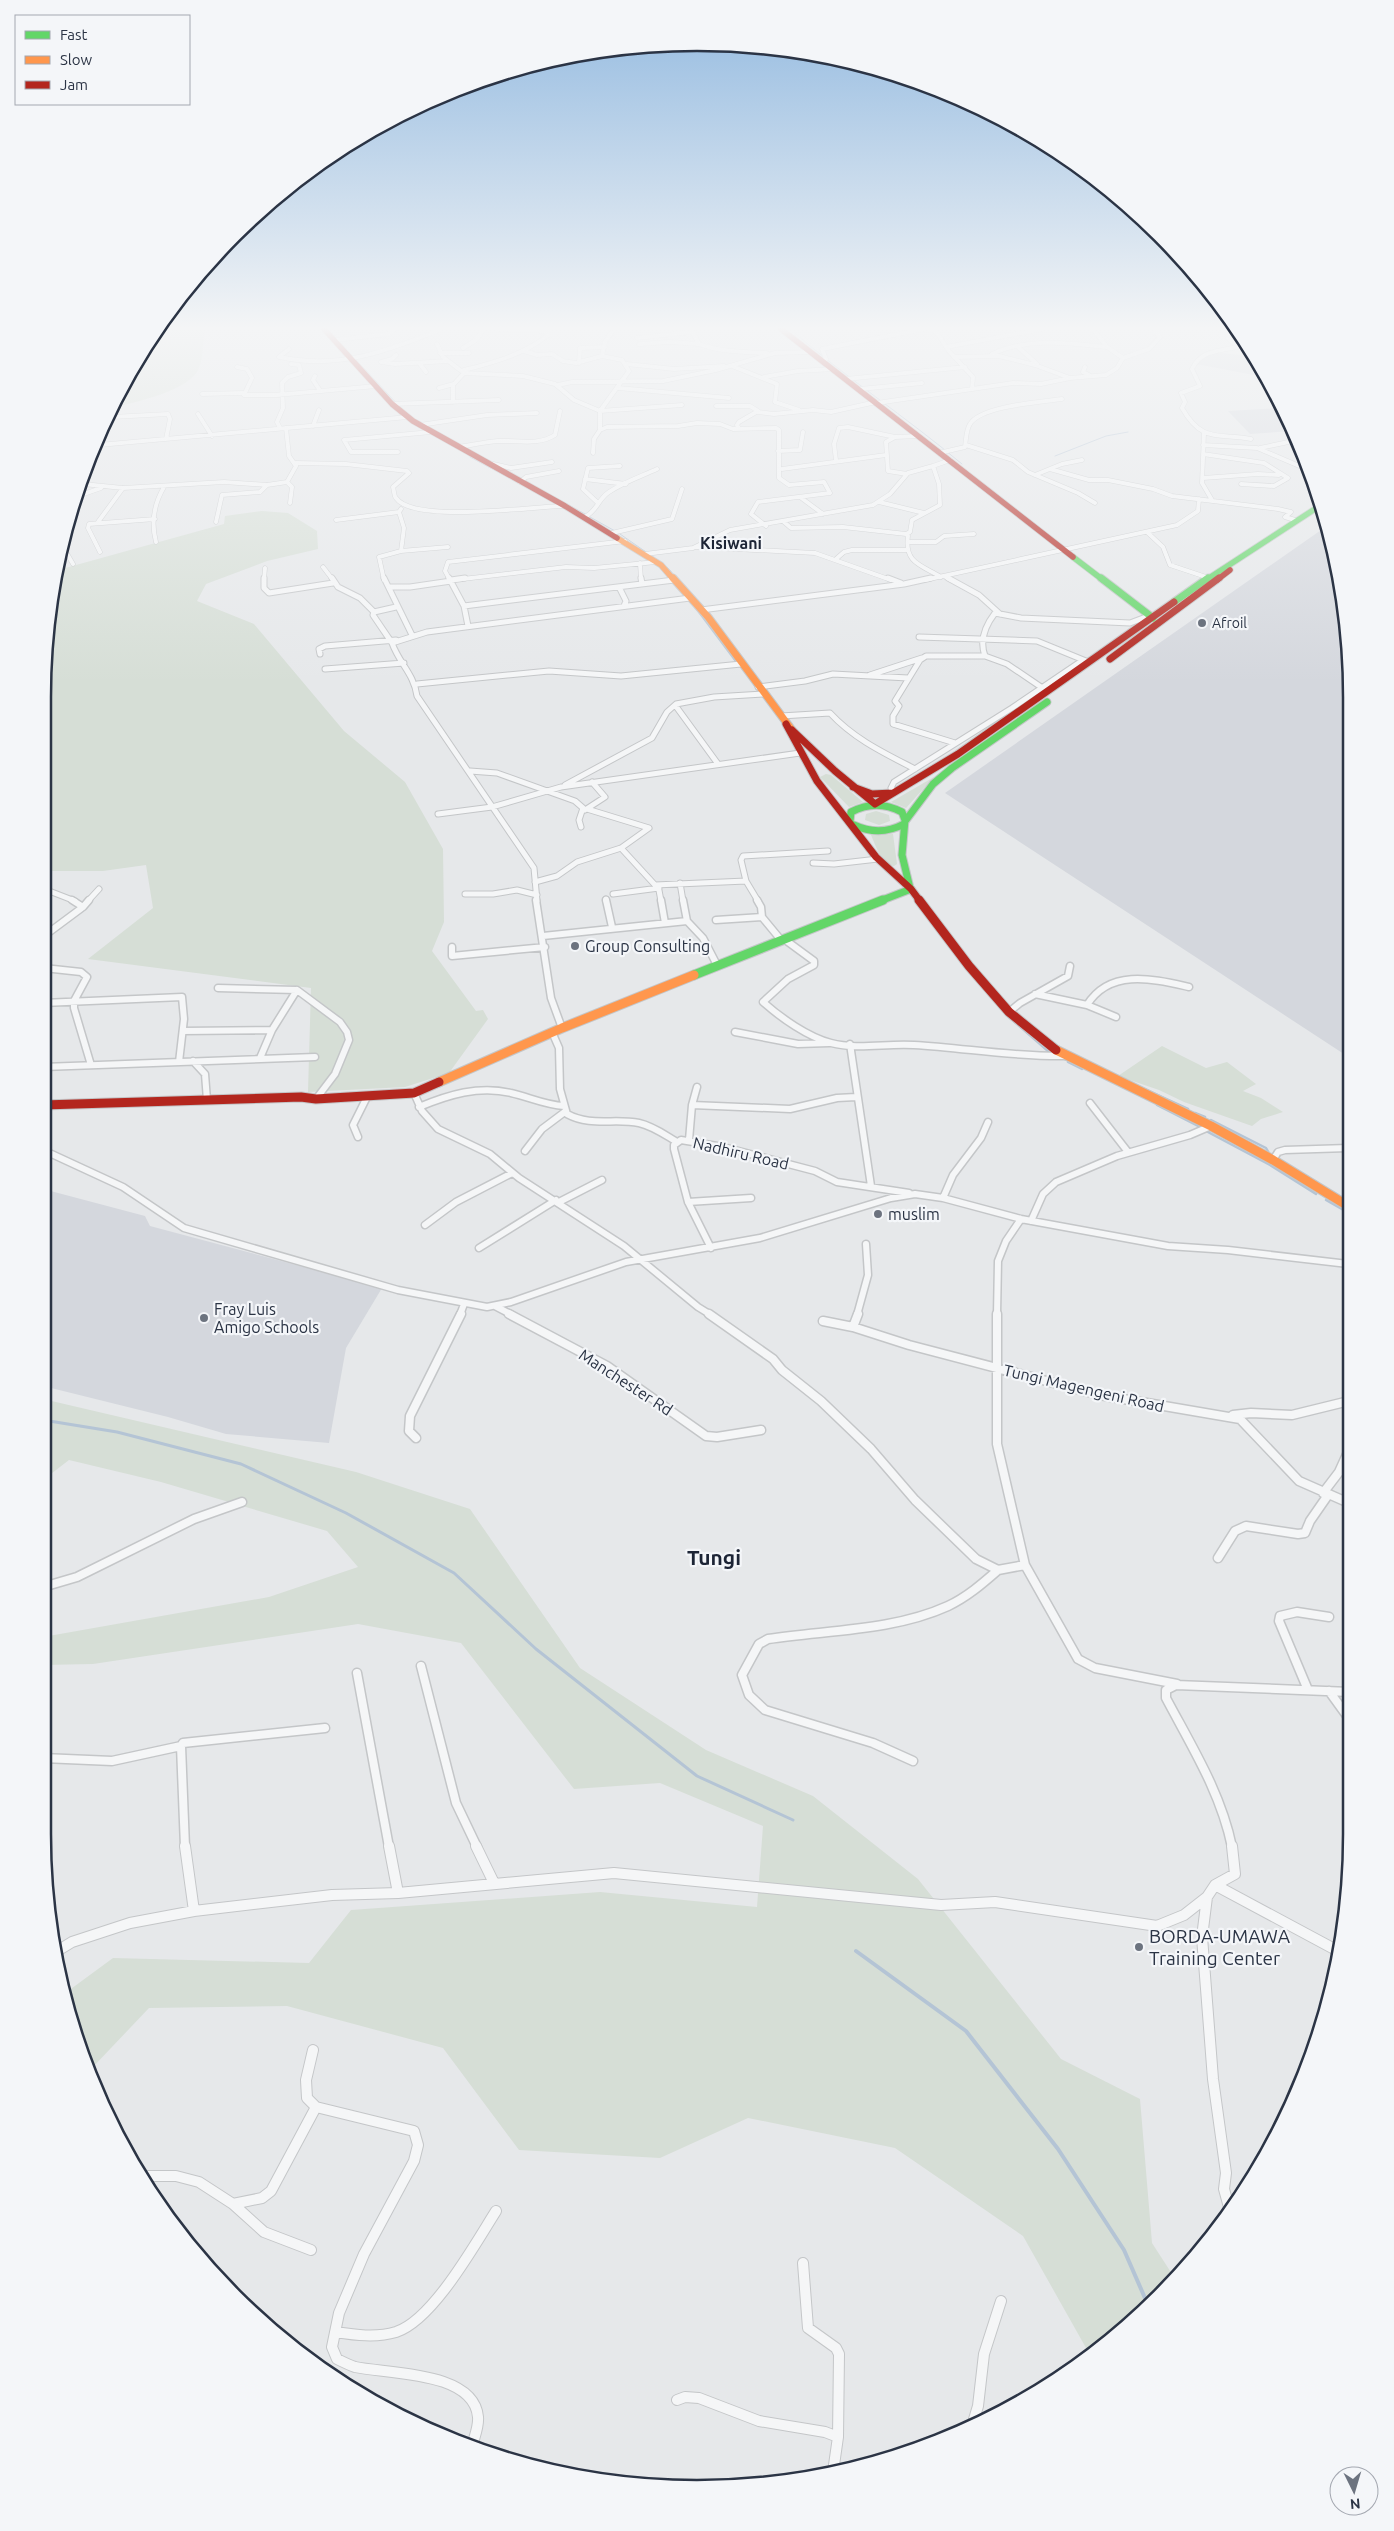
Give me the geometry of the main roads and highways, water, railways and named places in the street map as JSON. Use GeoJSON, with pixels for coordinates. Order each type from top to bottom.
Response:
{"type":"FeatureCollection","features":[{"type":"Feature","properties":{"kind":"main road"},"geometry":{"type":"LineString","coordinates":[[459,447],[612,533],[625,541],[642,559],[656,562],[701,610],[783,720],[853,787],[876,804],[896,808],[902,812],[905,822],[901,843],[904,870],[911,889]]}},
{"type":"Feature","properties":{"kind":"main road"},"geometry":{"type":"LineString","coordinates":[[932,447],[1152,617]]}},
{"type":"Feature","properties":{"kind":"main road"},"geometry":{"type":"LineString","coordinates":[[852,823],[851,812],[856,808],[876,804],[908,787],[1152,617],[1206,577],[1314,509]]}},
{"type":"Feature","properties":{"kind":"main road"},"geometry":{"type":"LineString","coordinates":[[852,823],[878,832],[896,830],[905,822],[933,784],[952,768],[1155,627],[1256,552],[1316,515]]}},
{"type":"Feature","properties":{"kind":"main road"},"geometry":{"type":"LineString","coordinates":[[783,720],[817,781],[852,823],[878,859],[911,889],[969,966],[1009,1012],[1046,1044],[1066,1056],[1211,1126],[1273,1160],[1343,1203]]}},
{"type":"Feature","properties":{"kind":"main road"},"geometry":{"type":"LineString","coordinates":[[853,787],[872,794],[895,792],[908,787]]}},
{"type":"Feature","properties":{"kind":"main road"},"geometry":{"type":"LineString","coordinates":[[51,1105],[301,1097],[316,1099],[414,1093],[557,1030],[911,889]]}},
{"type":"Feature","properties":{"kind":"main road"},"geometry":{"type":"LineString","coordinates":[[149,1102],[155,1104],[174,1104],[296,1100],[301,1097]]}},
{"type":"Feature","properties":{"kind":"waterway"},"geometry":{"type":"LineString","coordinates":[[941,447],[962,464]]}},
{"type":"Feature","properties":{"kind":"waterway"},"geometry":{"type":"LineString","coordinates":[[1055,456],[1078,447]]}},
{"type":"Feature","properties":{"kind":"waterway"},"geometry":{"type":"LineString","coordinates":[[470,457],[513,480]]}},
{"type":"Feature","properties":{"kind":"waterway"},"geometry":{"type":"LineString","coordinates":[[567,504],[585,514]]}},
{"type":"Feature","properties":{"kind":"waterway"},"geometry":{"type":"LineString","coordinates":[[590,517],[615,531]]}},
{"type":"Feature","properties":{"kind":"waterway"},"geometry":{"type":"LineString","coordinates":[[620,534],[646,552]]}},
{"type":"Feature","properties":{"kind":"waterway"},"geometry":{"type":"LineString","coordinates":[[667,567],[675,576]]}},
{"type":"Feature","properties":{"kind":"waterway"},"geometry":{"type":"LineString","coordinates":[[695,607],[737,663]]}},
{"type":"Feature","properties":{"kind":"waterway"},"geometry":{"type":"LineString","coordinates":[[1009,1017],[1048,1051]]}},
{"type":"Feature","properties":{"kind":"waterway"},"geometry":{"type":"LineString","coordinates":[[1068,1062],[1082,1069]]}},
{"type":"Feature","properties":{"kind":"waterway"},"geometry":{"type":"LineString","coordinates":[[1133,1084],[1188,1109]]}},
{"type":"Feature","properties":{"kind":"waterway"},"geometry":{"type":"LineString","coordinates":[[1157,1105],[1200,1127]]}},
{"type":"Feature","properties":{"kind":"waterway"},"geometry":{"type":"LineString","coordinates":[[1195,1113],[1205,1117]]}},
{"type":"Feature","properties":{"kind":"waterway"},"geometry":{"type":"LineString","coordinates":[[1211,1120],[1266,1148],[1270,1155]]}},
{"type":"Feature","properties":{"kind":"waterway"},"geometry":{"type":"LineString","coordinates":[[1206,1131],[1270,1165],[1316,1194]]}},
{"type":"Feature","properties":{"kind":"waterway"},"geometry":{"type":"LineString","coordinates":[[1326,1200],[1343,1210]]}},
{"type":"Feature","properties":{"kind":"waterway"},"geometry":{"type":"LineString","coordinates":[[51,1421],[117,1432],[241,1464],[346,1513],[454,1573],[536,1649],[697,1776],[793,1820]]}},
{"type":"Feature","properties":{"kind":"waterway"},"geometry":{"type":"LineString","coordinates":[[856,1951],[966,2031],[1058,2149],[1124,2250],[1145,2299]]}},
{"type":"Feature","properties":{"kind":"place","name":"Afroil"},"geometry":{"type":"Point","coordinates":[1202,623]}},
{"type":"Feature","properties":{"kind":"place","name":"Group Consulting"},"geometry":{"type":"Point","coordinates":[575,946]}},
{"type":"Feature","properties":{"kind":"place","name":"muslim"},"geometry":{"type":"Point","coordinates":[878,1214]}},
{"type":"Feature","properties":{"kind":"place","name":"Fray Luis Amigo Schools"},"geometry":{"type":"Point","coordinates":[204,1318]}},
{"type":"Feature","properties":{"kind":"place","name":"BORDA-UMAWA Training Center"},"geometry":{"type":"Point","coordinates":[1139,1947]}},
{"type":"Feature","properties":{"kind":"district","name":"Kisiwani"},"geometry":{"type":"Point","coordinates":[731,543]}},
{"type":"Feature","properties":{"kind":"district","name":"Tungi"},"geometry":{"type":"Point","coordinates":[714,1557]}}]}
